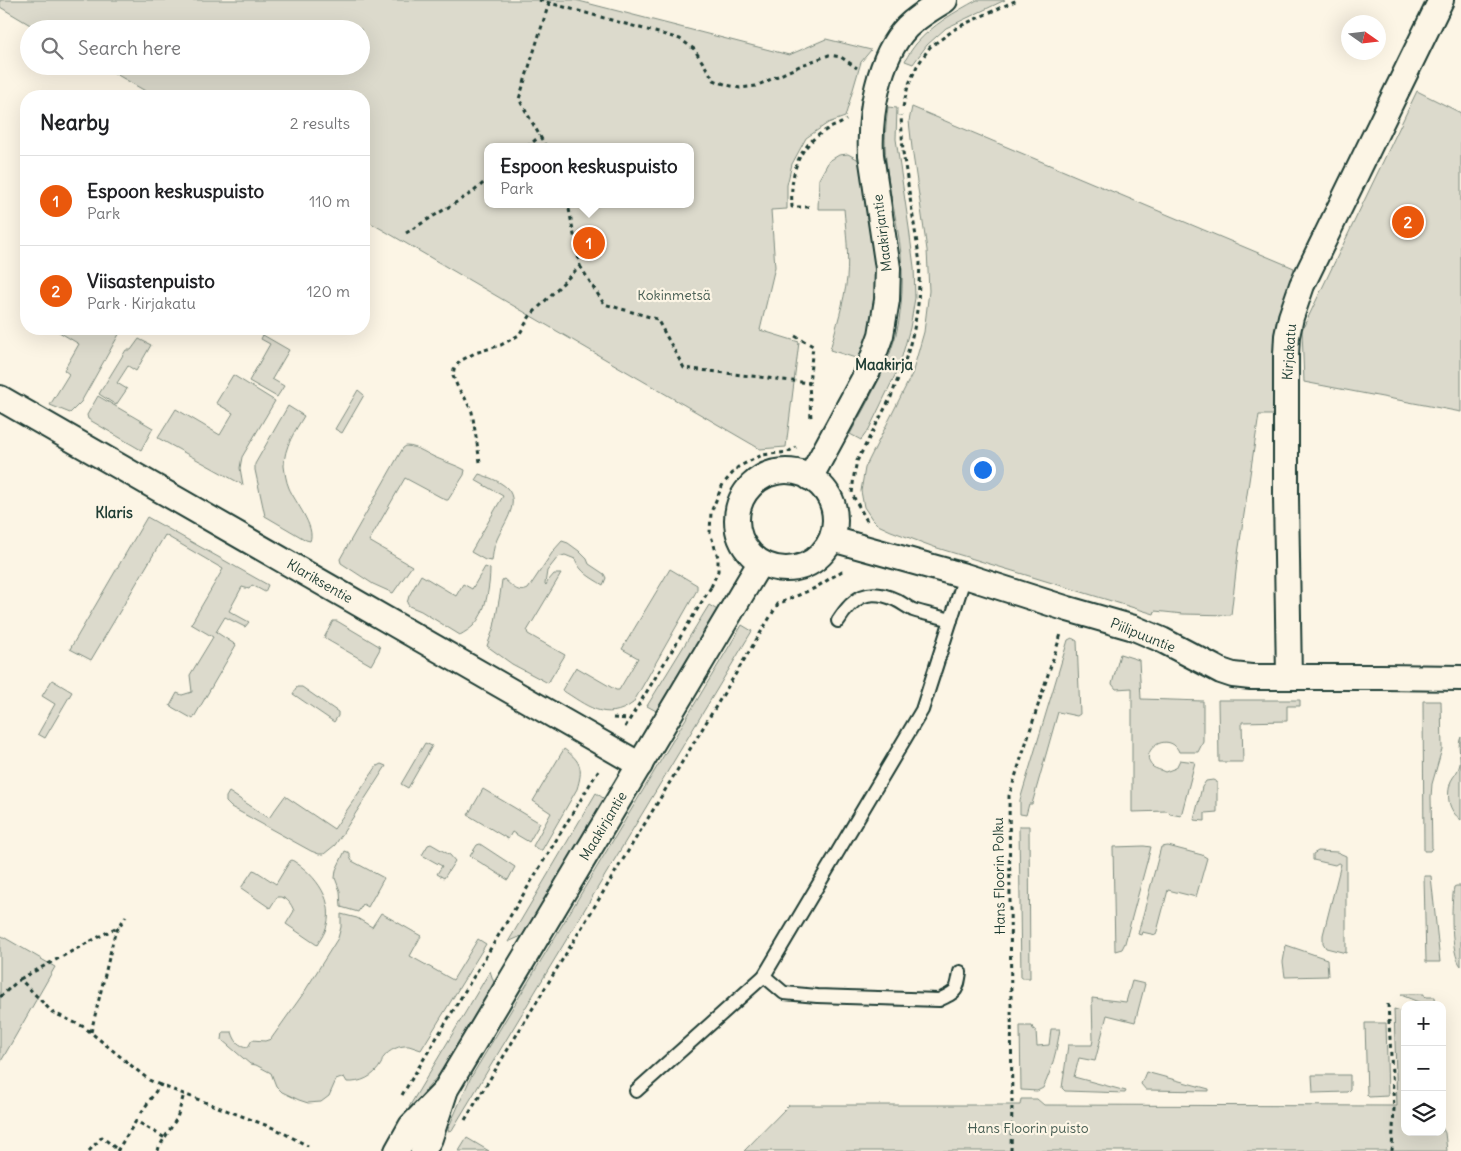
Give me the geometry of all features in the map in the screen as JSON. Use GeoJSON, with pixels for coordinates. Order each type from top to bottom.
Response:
{"type":"FeatureCollection","features":[{"type":"Feature","properties":{"kind":"street","name":"Maakirjantie"},"geometry":{"type":"LineString","coordinates":[[810,478],[820,443],[868,371],[881,335],[887,300],[888,268],[870,137],[880,76],[892,49],[907,28],[928,10],[945,0]]}},
{"type":"Feature","properties":{"kind":"street","name":"Kirjakatu"},"geometry":{"type":"LineString","coordinates":[[1289,677],[1286,355],[1291,317],[1302,285],[1441,0]]}},
{"type":"Feature","properties":{"kind":"street","name":"Klariksentie"},"geometry":{"type":"LineString","coordinates":[[0,398],[640,765]]}},
{"type":"Feature","properties":{"kind":"street"},"geometry":{"type":"LineString","coordinates":[[792,471],[820,484],[827,493],[833,506],[835,523],[832,538],[825,551],[816,560],[801,567],[777,570],[760,563],[748,552],[741,542],[737,531],[736,517],[739,503],[744,493],[761,477],[773,472],[792,471]]}},
{"type":"Feature","properties":{"kind":"street","name":"Piilipuuntie"},"geometry":{"type":"LineString","coordinates":[[832,538],[1134,628],[1228,673],[1250,678],[1461,678]]}},
{"type":"Feature","properties":{"kind":"street","name":"Maakirjantie"},"geometry":{"type":"LineString","coordinates":[[397,1151],[411,1126],[446,1089],[760,563]]}},
{"type":"Feature","properties":{"kind":"street","name":"Maakirjantie"},"geometry":{"type":"LineString","coordinates":[[422,1151],[430,1138],[446,1089]]}},
{"type":"Feature","properties":{"kind":"lane"},"geometry":{"type":"LineString","coordinates":[[636,1091],[764,976],[922,710],[964,576]]}},
{"type":"Feature","properties":{"kind":"lane"},"geometry":{"type":"LineString","coordinates":[[838,621],[846,608],[854,600],[873,594],[886,596],[913,610],[951,620]]}},
{"type":"Feature","properties":{"kind":"lane"},"geometry":{"type":"LineString","coordinates":[[764,976],[784,993],[817,996],[939,1000],[954,992],[957,988],[960,972]]}},
{"type":"Feature","properties":{"kind":"path"},"geometry":{"type":"LineString","coordinates":[[539,0],[550,1],[680,39],[694,49],[714,80],[740,88],[756,86],[829,55],[841,57],[855,68],[880,76]]}},
{"type":"Feature","properties":{"kind":"path"},"geometry":{"type":"LineString","coordinates":[[544,143],[518,98],[550,1]]}},
{"type":"Feature","properties":{"kind":"path"},"geometry":{"type":"LineString","coordinates":[[808,208],[792,207],[791,190],[794,170],[800,155],[809,142],[850,117]]}},
{"type":"Feature","properties":{"kind":"path"},"geometry":{"type":"LineString","coordinates":[[532,143],[540,136]]}},
{"type":"Feature","properties":{"kind":"path"},"geometry":{"type":"LineString","coordinates":[[406,233],[473,192],[484,182]]}},
{"type":"Feature","properties":{"kind":"path"},"geometry":{"type":"LineString","coordinates":[[569,208],[580,266],[604,304],[657,320],[684,368],[809,383]]}},
{"type":"Feature","properties":{"kind":"path"},"geometry":{"type":"LineString","coordinates":[[480,462],[472,412],[453,376],[454,368],[460,361],[475,353],[501,345],[518,335],[530,316],[580,266]]}},
{"type":"Feature","properties":{"kind":"path"},"geometry":{"type":"LineString","coordinates":[[795,336],[813,346],[809,383],[820,443]]}},
{"type":"Feature","properties":{"kind":"path"},"geometry":{"type":"LineString","coordinates":[[399,1100],[611,748],[711,587],[718,571],[718,557],[710,534],[711,512],[723,484],[738,467],[762,455],[788,452],[820,443],[857,460]]}},
{"type":"Feature","properties":{"kind":"path"},"geometry":{"type":"LineString","coordinates":[[711,587],[770,619]]}},
{"type":"Feature","properties":{"kind":"path","name":"Hans Floorin Polku"},"geometry":{"type":"LineString","coordinates":[[1012,1151],[1009,796],[1068,609]]}},
{"type":"Feature","properties":{"kind":"path"},"geometry":{"type":"LineString","coordinates":[[91,1032],[115,933],[126,916]]}},
{"type":"Feature","properties":{"kind":"path"},"geometry":{"type":"LineString","coordinates":[[0,997],[20,979],[121,925]]}},
{"type":"Feature","properties":{"kind":"path"},"geometry":{"type":"LineString","coordinates":[[20,979],[52,1012],[84,1027],[149,1080],[276,1129],[308,1146]]}},
{"type":"Feature","properties":{"kind":"path"},"geometry":{"type":"LineString","coordinates":[[1388,1004],[1394,1108],[1392,1151]]}},
{"type":"Feature","properties":{"kind":"path"},"geometry":{"type":"LineString","coordinates":[[141,1113],[160,1085]]}},
{"type":"Feature","properties":{"kind":"path"},"geometry":{"type":"LineString","coordinates":[[158,1151],[177,1118],[184,1094]]}},
{"type":"Feature","properties":{"kind":"path"},"geometry":{"type":"LineString","coordinates":[[89,1151],[102,1137],[118,1151],[136,1121],[165,1138]]}},
{"type":"Feature","properties":{"kind":"green space","name":"Kokinmetsä"},"geometry":{"type":"Polygon","coordinates":[[[0,0],[575,0],[789,55],[826,39],[871,50],[861,62],[845,117],[828,123],[806,138],[792,164],[787,185],[787,209],[771,210],[775,267],[760,330],[799,342],[786,447],[760,449],[370,222],[370,90],[144,90],[118,75],[370,75],[370,20],[22,20],[0,7],[0,0]]]}},
{"type":"Feature","properties":{"kind":"green space"},"geometry":{"type":"Polygon","coordinates":[[[977,0],[1005,0],[946,28],[927,45],[913,64],[905,61],[916,44],[929,31],[952,14],[977,0]]]}},
{"type":"Feature","properties":{"kind":"green space"},"geometry":{"type":"Polygon","coordinates":[[[1417,91],[1461,113],[1461,412],[1304,382],[1302,330],[1417,91]]]}},
{"type":"Feature","properties":{"kind":"green space"},"geometry":{"type":"Polygon","coordinates":[[[888,107],[897,108],[896,139],[914,267],[915,298],[910,328],[899,367],[869,429],[861,440],[850,434],[875,387],[891,351],[899,322],[901,304],[901,255],[885,153],[888,107]]]}},
{"type":"Feature","properties":{"kind":"green space"},"geometry":{"type":"Polygon","coordinates":[[[912,107],[1294,268],[1275,345],[1277,415],[1259,415],[1238,554],[1231,615],[1183,614],[1155,611],[1154,614],[934,547],[878,525],[864,507],[861,491],[865,468],[912,374],[924,332],[929,291],[927,250],[909,121],[912,107]]]}},
{"type":"Feature","properties":{"kind":"green space"},"geometry":{"type":"Polygon","coordinates":[[[848,154],[863,164],[878,269],[875,317],[862,360],[830,350],[842,306],[847,278],[848,261],[844,209],[818,209],[819,179],[829,161],[839,155],[848,154]]]}},
{"type":"Feature","properties":{"kind":"green space"},"geometry":{"type":"Polygon","coordinates":[[[64,335],[119,335],[81,402],[70,413],[50,405],[69,374],[64,370],[79,344],[64,335]]]}},
{"type":"Feature","properties":{"kind":"green space"},"geometry":{"type":"Polygon","coordinates":[[[263,335],[289,350],[272,379],[284,386],[277,397],[249,381],[270,344],[261,339],[263,335]]]}},
{"type":"Feature","properties":{"kind":"green space"},"geometry":{"type":"Polygon","coordinates":[[[139,339],[151,345],[136,371],[128,366],[117,383],[127,389],[116,405],[99,394],[126,350],[131,350],[139,339]]]}},
{"type":"Feature","properties":{"kind":"green space"},"geometry":{"type":"Polygon","coordinates":[[[233,375],[275,401],[242,457],[240,468],[243,485],[158,438],[176,409],[220,435],[233,413],[216,403],[233,375]]]}},
{"type":"Feature","properties":{"kind":"green space"},"geometry":{"type":"Polygon","coordinates":[[[358,390],[364,395],[342,433],[335,429],[358,390]]]}},
{"type":"Feature","properties":{"kind":"green space"},"geometry":{"type":"Polygon","coordinates":[[[98,396],[153,428],[141,450],[88,419],[87,415],[98,396]]]}},
{"type":"Feature","properties":{"kind":"green space"},"geometry":{"type":"Polygon","coordinates":[[[288,406],[304,416],[288,446],[284,466],[289,488],[308,522],[311,535],[310,541],[265,516],[255,470],[255,464],[288,406]]]}},
{"type":"Feature","properties":{"kind":"green space"},"geometry":{"type":"Polygon","coordinates":[[[406,446],[419,449],[465,470],[464,475],[448,500],[405,478],[369,541],[412,566],[393,593],[373,584],[341,563],[340,559],[403,448],[406,446]]]}},
{"type":"Feature","properties":{"kind":"green space"},"geometry":{"type":"Polygon","coordinates":[[[479,474],[504,486],[511,494],[511,508],[495,544],[492,561],[485,560],[471,552],[503,496],[475,480],[479,474]]]}},
{"type":"Feature","properties":{"kind":"green space"},"geometry":{"type":"Polygon","coordinates":[[[147,517],[268,585],[265,592],[252,585],[249,589],[242,587],[229,611],[249,622],[245,627],[225,617],[216,632],[236,645],[193,719],[170,706],[177,693],[182,695],[192,692],[190,675],[213,637],[191,624],[223,569],[165,535],[91,660],[70,649],[147,517]]]}},
{"type":"Feature","properties":{"kind":"green space"},"geometry":{"type":"Polygon","coordinates":[[[562,541],[579,551],[589,564],[604,574],[606,578],[603,585],[583,571],[575,559],[565,555],[558,557],[547,571],[546,585],[554,574],[561,574],[527,631],[528,634],[565,655],[548,683],[512,664],[487,646],[494,627],[502,580],[504,579],[518,590],[528,589],[562,541]]]}},
{"type":"Feature","properties":{"kind":"green space"},"geometry":{"type":"Polygon","coordinates":[[[485,567],[490,569],[484,607],[473,626],[460,635],[421,611],[409,606],[407,603],[421,575],[456,596],[463,584],[472,589],[485,567]]]}},
{"type":"Feature","properties":{"kind":"green space"},"geometry":{"type":"Polygon","coordinates":[[[670,569],[697,585],[697,590],[633,703],[614,712],[605,712],[588,706],[562,690],[576,667],[619,690],[638,658],[622,649],[670,569]]]}},
{"type":"Feature","properties":{"kind":"green space"},"geometry":{"type":"Polygon","coordinates":[[[709,605],[719,611],[658,712],[647,706],[709,605]]]}},
{"type":"Feature","properties":{"kind":"green space"},"geometry":{"type":"Polygon","coordinates":[[[333,621],[337,621],[379,646],[380,649],[371,665],[324,638],[333,621]]]}},
{"type":"Feature","properties":{"kind":"green space"},"geometry":{"type":"Polygon","coordinates":[[[742,625],[752,631],[452,1130],[448,1131],[470,1079],[742,625]]]}},
{"type":"Feature","properties":{"kind":"green space"},"geometry":{"type":"Polygon","coordinates":[[[1072,638],[1077,641],[1080,714],[1077,716],[1058,712],[1032,804],[1029,804],[1026,815],[1020,814],[1020,800],[1068,640],[1072,638]]]}},
{"type":"Feature","properties":{"kind":"green space"},"geometry":{"type":"Polygon","coordinates":[[[1120,654],[1139,660],[1141,699],[1203,701],[1203,742],[1198,752],[1179,752],[1174,745],[1163,742],[1153,747],[1148,757],[1153,767],[1165,772],[1176,768],[1180,760],[1195,762],[1181,816],[1170,814],[1167,811],[1132,812],[1132,688],[1116,689],[1112,684],[1120,654]]]}},
{"type":"Feature","properties":{"kind":"green space"},"geometry":{"type":"Polygon","coordinates":[[[52,680],[72,692],[45,738],[38,734],[55,704],[42,696],[52,680]]]}},
{"type":"Feature","properties":{"kind":"green space"},"geometry":{"type":"Polygon","coordinates":[[[297,687],[302,687],[338,712],[334,722],[293,694],[297,687]]]}},
{"type":"Feature","properties":{"kind":"green space"},"geometry":{"type":"Polygon","coordinates":[[[1218,700],[1300,700],[1300,706],[1287,706],[1287,721],[1242,722],[1243,762],[1219,762],[1218,700]]]}},
{"type":"Feature","properties":{"kind":"green space"},"geometry":{"type":"Polygon","coordinates":[[[1423,701],[1441,701],[1442,749],[1432,784],[1432,848],[1430,851],[1424,851],[1423,701]]]}},
{"type":"Feature","properties":{"kind":"green space"},"geometry":{"type":"Polygon","coordinates":[[[1461,737],[1461,820],[1453,812],[1449,802],[1449,792],[1451,781],[1458,771],[1460,764],[1459,743],[1461,737]]]}},
{"type":"Feature","properties":{"kind":"green space"},"geometry":{"type":"Polygon","coordinates":[[[425,743],[432,746],[408,788],[401,784],[425,743]]]}},
{"type":"Feature","properties":{"kind":"green space"},"geometry":{"type":"Polygon","coordinates":[[[564,749],[580,766],[579,782],[577,789],[542,850],[539,850],[533,846],[551,813],[533,801],[564,749]]]}},
{"type":"Feature","properties":{"kind":"green space"},"geometry":{"type":"Polygon","coordinates":[[[381,764],[386,766],[335,845],[324,854],[311,851],[231,807],[226,802],[229,792],[269,818],[285,796],[334,829],[377,766],[381,764]]]}},
{"type":"Feature","properties":{"kind":"green space"},"geometry":{"type":"Polygon","coordinates":[[[1213,780],[1217,782],[1217,812],[1205,813],[1205,821],[1194,820],[1202,787],[1206,781],[1213,780]]]}},
{"type":"Feature","properties":{"kind":"green space"},"geometry":{"type":"Polygon","coordinates":[[[483,789],[540,823],[529,842],[512,832],[508,839],[468,815],[483,789]]]}},
{"type":"Feature","properties":{"kind":"green space"},"geometry":{"type":"Polygon","coordinates":[[[596,793],[606,800],[526,934],[508,942],[596,793]]]}},
{"type":"Feature","properties":{"kind":"green space"},"geometry":{"type":"Polygon","coordinates":[[[1019,826],[1029,826],[1030,978],[1021,978],[1019,826]]]}},
{"type":"Feature","properties":{"kind":"green space"},"geometry":{"type":"Polygon","coordinates":[[[431,844],[450,855],[455,861],[444,878],[437,874],[442,866],[422,855],[428,845],[431,844]]]}},
{"type":"Feature","properties":{"kind":"green space"},"geometry":{"type":"Polygon","coordinates":[[[480,844],[515,867],[508,880],[470,856],[477,845],[480,844]]]}},
{"type":"Feature","properties":{"kind":"green space"},"geometry":{"type":"Polygon","coordinates":[[[1168,846],[1207,858],[1196,897],[1168,890],[1156,935],[1142,932],[1141,935],[1138,934],[1161,847],[1168,846]]]}},
{"type":"Feature","properties":{"kind":"green space"},"geometry":{"type":"Polygon","coordinates":[[[1113,847],[1151,847],[1125,943],[1122,949],[1115,951],[1113,847]]]}},
{"type":"Feature","properties":{"kind":"green space"},"geometry":{"type":"Polygon","coordinates":[[[345,851],[350,853],[352,861],[384,878],[368,907],[363,904],[358,912],[341,907],[340,891],[335,878],[336,870],[345,851]]]}},
{"type":"Feature","properties":{"kind":"green space"},"geometry":{"type":"Polygon","coordinates":[[[1318,851],[1337,852],[1346,856],[1346,953],[1326,948],[1323,943],[1323,935],[1341,864],[1335,865],[1313,860],[1313,854],[1318,851]]]}},
{"type":"Feature","properties":{"kind":"green space"},"geometry":{"type":"Polygon","coordinates":[[[292,860],[316,881],[326,900],[328,920],[324,933],[317,945],[286,924],[294,911],[286,899],[277,897],[270,908],[241,888],[253,870],[276,884],[292,860]]]}},
{"type":"Feature","properties":{"kind":"green space"},"geometry":{"type":"Polygon","coordinates":[[[1424,876],[1431,876],[1440,962],[1426,962],[1424,876]]]}},
{"type":"Feature","properties":{"kind":"green space"},"geometry":{"type":"Polygon","coordinates":[[[1461,886],[1461,966],[1457,960],[1452,928],[1453,895],[1454,887],[1461,886]]]}},
{"type":"Feature","properties":{"kind":"green space"},"geometry":{"type":"Polygon","coordinates":[[[381,913],[421,936],[410,956],[453,980],[478,939],[486,944],[421,1050],[406,1046],[392,1050],[386,1054],[378,1069],[371,1076],[352,1082],[347,1082],[344,1077],[336,1080],[329,1096],[321,1102],[308,1103],[282,1092],[276,1086],[271,1073],[250,1064],[222,1040],[223,1032],[232,1032],[237,1042],[242,1046],[248,1047],[252,1040],[265,1041],[271,1039],[303,994],[338,938],[341,927],[341,914],[357,918],[372,927],[381,913]]]}},
{"type":"Feature","properties":{"kind":"green space"},"geometry":{"type":"Polygon","coordinates":[[[0,935],[55,967],[0,1063],[0,935]]]}},
{"type":"Feature","properties":{"kind":"green space"},"geometry":{"type":"Polygon","coordinates":[[[1286,945],[1327,959],[1328,976],[1285,977],[1283,962],[1286,945]]]}},
{"type":"Feature","properties":{"kind":"green space"},"geometry":{"type":"Polygon","coordinates":[[[490,971],[495,986],[446,1066],[411,1108],[409,1107],[490,971]]]}},
{"type":"Feature","properties":{"kind":"green space"},"geometry":{"type":"Polygon","coordinates":[[[1132,981],[1145,984],[1135,1022],[1107,1015],[1095,1061],[1079,1058],[1074,1077],[1126,1091],[1125,1093],[1065,1091],[1062,1088],[1068,1045],[1092,1045],[1092,998],[1126,1002],[1132,981]]]}},
{"type":"Feature","properties":{"kind":"green space"},"geometry":{"type":"Polygon","coordinates":[[[1424,994],[1427,997],[1435,997],[1436,1001],[1416,1001],[1401,995],[1424,994]]]}},
{"type":"Feature","properties":{"kind":"green space","name":"Hans Floorin puisto"},"geometry":{"type":"Polygon","coordinates":[[[1394,1009],[1401,1011],[1401,1136],[1445,1136],[1447,1151],[744,1151],[789,1105],[1020,1105],[1021,1099],[1037,1099],[1044,1105],[1397,1106],[1394,1009]]]}},
{"type":"Feature","properties":{"kind":"green space"},"geometry":{"type":"Polygon","coordinates":[[[1365,1023],[1386,1023],[1388,1096],[1369,1097],[1367,1095],[1365,1023]]]}},
{"type":"Feature","properties":{"kind":"green space"},"geometry":{"type":"Polygon","coordinates":[[[1020,1026],[1032,1026],[1036,1030],[1037,1046],[1049,1045],[1051,1029],[1060,1029],[1056,1052],[1049,1074],[1043,1088],[1037,1091],[1021,1090],[1020,1026]]]}},
{"type":"Feature","properties":{"kind":"green space"},"geometry":{"type":"Polygon","coordinates":[[[1146,1072],[1209,1089],[1209,1091],[1146,1090],[1141,1084],[1146,1072]]]}},
{"type":"Feature","properties":{"kind":"green space"},"geometry":{"type":"Polygon","coordinates":[[[1312,1075],[1350,1075],[1350,1089],[1347,1092],[1313,1093],[1312,1075]]]}},
{"type":"Feature","properties":{"kind":"green space"},"geometry":{"type":"Polygon","coordinates":[[[467,1138],[489,1151],[459,1151],[467,1138]]]}},
{"type":"Feature","properties":{"kind":"place","name":"Viisastenpuisto"},"geometry":{"type":"Point","coordinates":[1408,222]}},
{"type":"Feature","properties":{"kind":"place","name":"Espoon keskuspuisto"},"geometry":{"type":"Point","coordinates":[589,243]}},
{"type":"Feature","properties":{"kind":"district","name":"Maakirja"},"geometry":{"type":"Point","coordinates":[884,364]}},
{"type":"Feature","properties":{"kind":"district","name":"Klaris"},"geometry":{"type":"Point","coordinates":[114,512]}}]}
